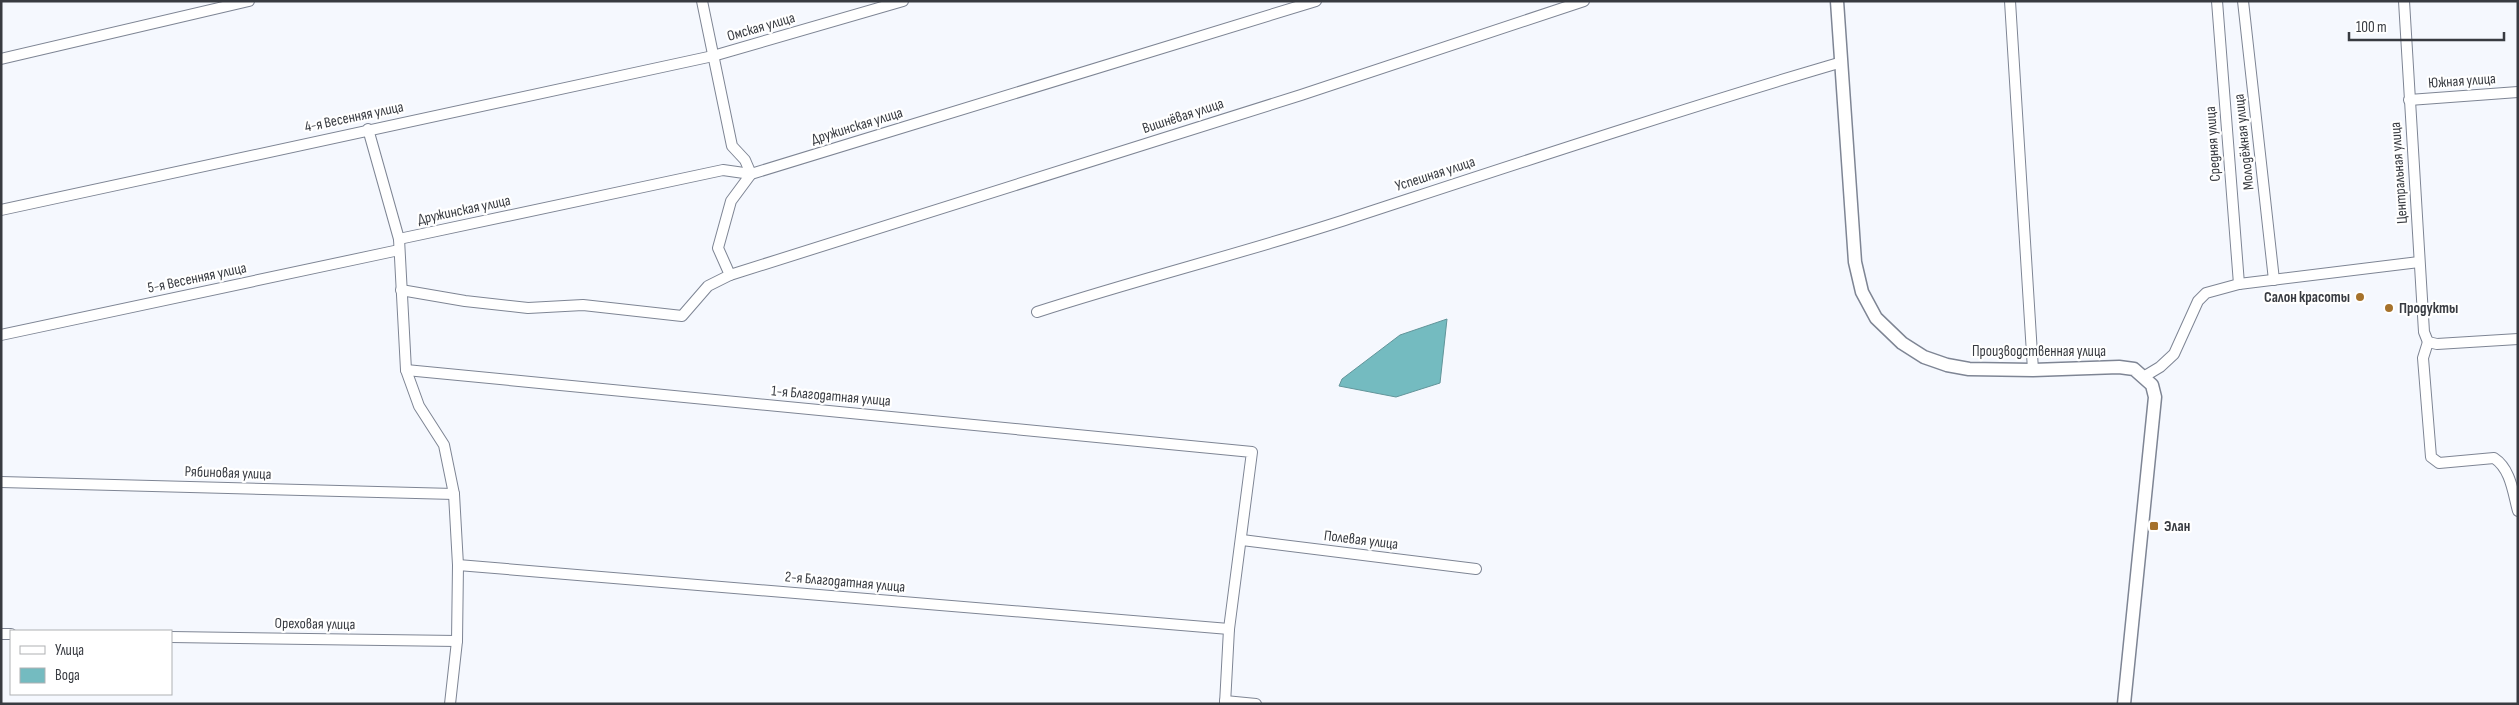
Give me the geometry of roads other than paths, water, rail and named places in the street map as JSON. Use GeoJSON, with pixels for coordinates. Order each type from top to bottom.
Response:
{"type":"FeatureCollection","features":[{"type":"Feature","properties":{"kind":"street"},"geometry":{"type":"LineString","coordinates":[[1,59],[249,1]]}},
{"type":"Feature","properties":{"kind":"street"},"geometry":{"type":"LineString","coordinates":[[702,1],[732,146],[745,160],[751,174],[730,201],[718,248],[730,275]]}},
{"type":"Feature","properties":{"kind":"street","name":"Омская улица"},"geometry":{"type":"LineString","coordinates":[[713,56],[903,1]]}},
{"type":"Feature","properties":{"kind":"street","name":"Дружинская улица"},"geometry":{"type":"LineString","coordinates":[[399,239],[723,170],[751,174],[1316,1]]}},
{"type":"Feature","properties":{"kind":"street","name":"Вишнёвая улица"},"geometry":{"type":"LineString","coordinates":[[401,290],[465,301],[528,308],[583,305],[682,316],[708,286],[730,275],[1301,95],[1584,1]]}},
{"type":"Feature","properties":{"kind":"street","name":"Производственная улица"},"geometry":{"type":"LineString","coordinates":[[1838,1],[1855,262],[1862,292],[1876,318],[1902,343],[1924,357],[1939,363],[1968,369],[2033,370],[2119,367],[2134,369],[2145,376]]}},
{"type":"Feature","properties":{"kind":"street"},"geometry":{"type":"LineString","coordinates":[[2010,1],[2033,370]]}},
{"type":"Feature","properties":{"kind":"street","name":"Средняя улица"},"geometry":{"type":"LineString","coordinates":[[2216,1],[2238,284]]}},
{"type":"Feature","properties":{"kind":"street","name":"Молодёжная улица"},"geometry":{"type":"LineString","coordinates":[[2243,1],[2274,280]]}},
{"type":"Feature","properties":{"kind":"street","name":"Центральная улица"},"geometry":{"type":"LineString","coordinates":[[2404,1],[2424,332],[2428,342]]}},
{"type":"Feature","properties":{"kind":"street","name":"4-я Весенняя улица"},"geometry":{"type":"LineString","coordinates":[[1,210],[368,129],[713,56]]}},
{"type":"Feature","properties":{"kind":"street","name":"Успешная улица"},"geometry":{"type":"LineString","coordinates":[[1037,312],[1120,285],[1330,224],[1554,150],[1842,62]]}},
{"type":"Feature","properties":{"kind":"street","name":"Южная улица"},"geometry":{"type":"LineString","coordinates":[[2409,100],[2518,92]]}},
{"type":"Feature","properties":{"kind":"street"},"geometry":{"type":"LineString","coordinates":[[368,129],[399,239],[406,370],[419,406],[444,445],[454,494],[458,565],[457,641],[450,704]]}},
{"type":"Feature","properties":{"kind":"street","name":"5-я Весенняя улица"},"geometry":{"type":"LineString","coordinates":[[1,335],[399,250]]}},
{"type":"Feature","properties":{"kind":"street"},"geometry":{"type":"LineString","coordinates":[[2124,704],[2155,397],[2152,385],[2145,376],[2160,367],[2174,354],[2198,300],[2206,293],[2238,284],[2420,262]]}},
{"type":"Feature","properties":{"kind":"street"},"geometry":{"type":"LineString","coordinates":[[2518,339],[2437,344],[2428,342],[2423,358],[2431,457],[2439,462],[2494,458],[2501,462],[2514,478],[2518,511]]}},
{"type":"Feature","properties":{"kind":"street","name":"1-я Благодатная улица"},"geometry":{"type":"LineString","coordinates":[[406,370],[1252,452],[1242,540]]}},
{"type":"Feature","properties":{"kind":"street","name":"Рябиновая улица"},"geometry":{"type":"LineString","coordinates":[[1,482],[454,494]]}},
{"type":"Feature","properties":{"kind":"street"},"geometry":{"type":"LineString","coordinates":[[1242,540],[1229,629],[1225,702],[1256,704]]}},
{"type":"Feature","properties":{"kind":"street","name":"Полевая улица"},"geometry":{"type":"LineString","coordinates":[[1242,540],[1476,569]]}},
{"type":"Feature","properties":{"kind":"street","name":"2-я Благодатная улица"},"geometry":{"type":"LineString","coordinates":[[458,565],[1229,629]]}},
{"type":"Feature","properties":{"kind":"street","name":"Ореховая улица"},"geometry":{"type":"LineString","coordinates":[[172,637],[457,641]]}},
{"type":"Feature","properties":{"kind":"water"},"geometry":{"type":"Polygon","coordinates":[[[1447,319],[1440,383],[1396,397],[1339,386],[1342,379],[1400,335],[1447,319]]]}},
{"type":"Feature","properties":{"kind":"place","name":"Салон красоты"},"geometry":{"type":"Point","coordinates":[2360,297]}},
{"type":"Feature","properties":{"kind":"place","name":"Продукты"},"geometry":{"type":"Point","coordinates":[2389,308]}},
{"type":"Feature","properties":{"kind":"place","name":"Элан"},"geometry":{"type":"Point","coordinates":[2154,526]}}]}
